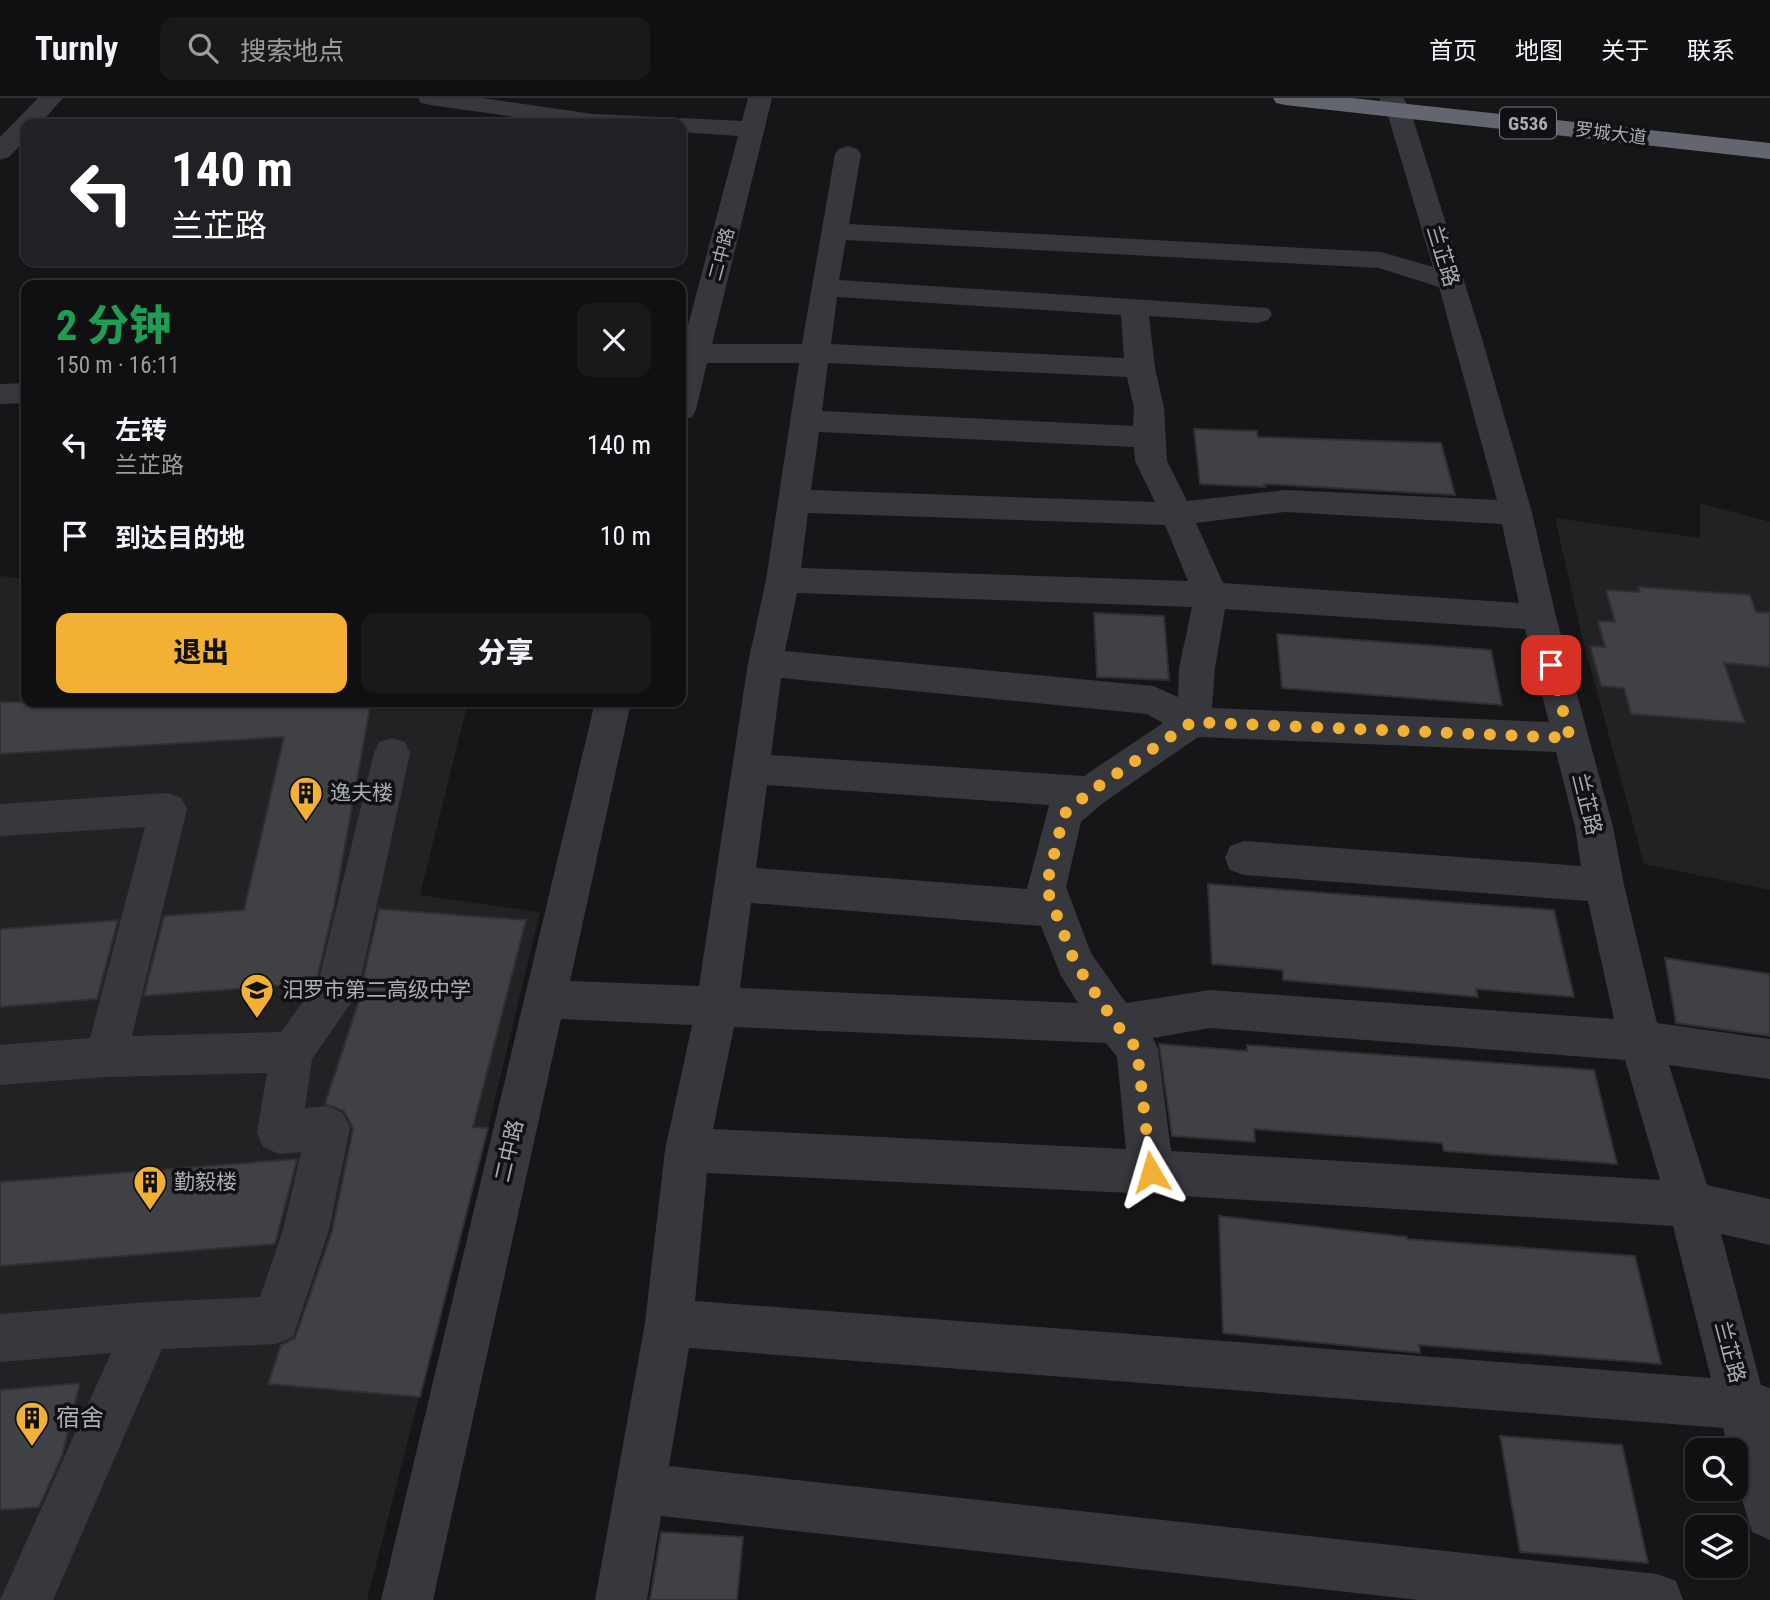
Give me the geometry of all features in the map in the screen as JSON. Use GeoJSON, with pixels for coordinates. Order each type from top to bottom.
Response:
{"type":"FeatureCollection","features":[{"type":"Feature","properties":{"kind":"highway","name":"罗城大道"},"geometry":{"type":"LineString","coordinates":[[1285,98],[1394,103],[1770,151]]}},
{"type":"Feature","properties":{"kind":"highway","name":"罗城大道"},"geometry":{"type":"LineString","coordinates":[[1466,98],[1770,131]]}},
{"type":"Feature","properties":{"kind":"street"},"geometry":{"type":"LineString","coordinates":[[35,119],[51,98]]}},
{"type":"Feature","properties":{"kind":"street"},"geometry":{"type":"LineString","coordinates":[[430,98],[579,119]]}},
{"type":"Feature","properties":{"kind":"street","name":"二中路"},"geometry":{"type":"LineString","coordinates":[[686,379],[760,98]]}},
{"type":"Feature","properties":{"kind":"street","name":"兰芷路"},"geometry":{"type":"LineString","coordinates":[[1394,103],[1451,282],[1516,513],[1539,617],[1594,827],[1604,885],[1640,1041],[1757,1409],[1770,1514]]}},
{"type":"Feature","properties":{"kind":"street"},"geometry":{"type":"LineString","coordinates":[[686,125],[754,129]]}},
{"type":"Feature","properties":{"kind":"street"},"geometry":{"type":"LineString","coordinates":[[4,161],[21,138]]}},
{"type":"Feature","properties":{"kind":"street"},"geometry":{"type":"LineString","coordinates":[[621,1600],[669,1323],[687,1150],[717,1007],[765,663],[783,579],[824,288],[848,154]]}},
{"type":"Feature","properties":{"kind":"street"},"geometry":{"type":"LineString","coordinates":[[834,231],[1381,260],[1451,282]]}},
{"type":"Feature","properties":{"kind":"street"},"geometry":{"type":"LineString","coordinates":[[824,288],[1258,314]]}},
{"type":"Feature","properties":{"kind":"street"},"geometry":{"type":"LineString","coordinates":[[1134,306],[1140,368],[1149,408],[1151,461],[1211,595],[1197,667],[1197,692],[1192,722],[1090,792],[1064,814],[1046,887],[1075,963],[1116,1024],[1137,1049],[1151,1172]]}},
{"type":"Feature","properties":{"kind":"street"},"geometry":{"type":"LineString","coordinates":[[689,361],[815,353],[1140,368]]}},
{"type":"Feature","properties":{"kind":"street"},"geometry":{"type":"LineString","coordinates":[[0,394],[21,393]]}},
{"type":"Feature","properties":{"kind":"street"},"geometry":{"type":"LineString","coordinates":[[807,421],[1148,437]]}},
{"type":"Feature","properties":{"kind":"street"},"geometry":{"type":"LineString","coordinates":[[793,501],[1176,514],[1285,501],[1516,513]]}},
{"type":"Feature","properties":{"kind":"street"},"geometry":{"type":"LineString","coordinates":[[783,579],[1211,595],[1539,617]]}},
{"type":"Feature","properties":{"kind":"street"},"geometry":{"type":"LineString","coordinates":[[765,663],[1153,699],[1192,722],[1570,738]]}},
{"type":"Feature","properties":{"kind":"street","name":"二中路"},"geometry":{"type":"LineString","coordinates":[[407,1600],[612,707]]}},
{"type":"Feature","properties":{"kind":"street"},"geometry":{"type":"LineString","coordinates":[[0,1338],[148,1326],[276,1320],[306,1230],[328,1128],[279,1132],[292,1052],[338,987],[392,753]]}},
{"type":"Feature","properties":{"kind":"street"},"geometry":{"type":"LineString","coordinates":[[752,769],[1090,792]]}},
{"type":"Feature","properties":{"kind":"street"},"geometry":{"type":"LineString","coordinates":[[0,820],[168,809],[106,1057]]}},
{"type":"Feature","properties":{"kind":"street"},"geometry":{"type":"LineString","coordinates":[[1244,858],[1604,885]]}},
{"type":"Feature","properties":{"kind":"street"},"geometry":{"type":"LineString","coordinates":[[735,884],[1054,909]]}},
{"type":"Feature","properties":{"kind":"street"},"geometry":{"type":"LineString","coordinates":[[544,999],[1116,1024],[1210,1009],[1640,1041],[1770,1059]]}},
{"type":"Feature","properties":{"kind":"street"},"geometry":{"type":"LineString","coordinates":[[0,1065],[106,1057],[292,1052]]}},
{"type":"Feature","properties":{"kind":"street"},"geometry":{"type":"LineString","coordinates":[[687,1150],[1151,1172],[1690,1204],[1770,1222]]}},
{"type":"Feature","properties":{"kind":"street"},"geometry":{"type":"LineString","coordinates":[[669,1323],[1757,1409]]}},
{"type":"Feature","properties":{"kind":"street"},"geometry":{"type":"LineString","coordinates":[[26,1600],[148,1326]]}},
{"type":"Feature","properties":{"kind":"street"},"geometry":{"type":"LineString","coordinates":[[639,1488],[1657,1600]]}},
{"type":"Feature","properties":{"kind":"shaded area"},"geometry":{"type":"Polygon","coordinates":[[[1700,503],[1770,522],[1770,890],[1644,864],[1582,637],[1555,518],[1700,538],[1700,503]]]}},
{"type":"Feature","properties":{"kind":"shaded area","name":"汨罗市第二高级中学"},"geometry":{"type":"Polygon","coordinates":[[[0,576],[21,578],[21,707],[467,707],[420,895],[540,912],[488,1128],[367,1600],[0,1600],[0,576]]]}},
{"type":"Feature","properties":{"kind":"building"},"geometry":{"type":"Polygon","coordinates":[[[1194,429],[1257,431],[1258,437],[1441,443],[1455,495],[1264,484],[1265,487],[1200,484],[1194,429]]]}},
{"type":"Feature","properties":{"kind":"building"},"geometry":{"type":"Polygon","coordinates":[[[1638,587],[1750,595],[1756,612],[1770,613],[1770,667],[1724,663],[1745,723],[1631,714],[1624,688],[1601,686],[1590,646],[1605,647],[1598,621],[1615,622],[1606,590],[1640,592],[1638,587]]]}},
{"type":"Feature","properties":{"kind":"building"},"geometry":{"type":"Polygon","coordinates":[[[1094,613],[1164,616],[1169,680],[1097,677],[1094,613]]]}},
{"type":"Feature","properties":{"kind":"building"},"geometry":{"type":"Polygon","coordinates":[[[1277,634],[1491,650],[1502,705],[1282,688],[1277,634]]]}},
{"type":"Feature","properties":{"kind":"building","name":"逸夫楼"},"geometry":{"type":"Polygon","coordinates":[[[0,702],[21,702],[21,707],[370,707],[334,906],[317,978],[313,983],[144,996],[164,916],[244,910],[284,737],[0,754],[0,702]]]}},
{"type":"Feature","properties":{"kind":"building"},"geometry":{"type":"Polygon","coordinates":[[[1208,884],[1554,910],[1574,997],[1476,989],[1478,997],[1283,980],[1283,970],[1212,964],[1208,884]]]}},
{"type":"Feature","properties":{"kind":"building"},"geometry":{"type":"Polygon","coordinates":[[[379,909],[526,920],[473,1127],[488,1128],[420,1397],[268,1384],[281,1345],[295,1338],[332,1231],[353,1129],[344,1111],[325,1104],[366,979],[363,979],[379,909]]]}},
{"type":"Feature","properties":{"kind":"building"},"geometry":{"type":"Polygon","coordinates":[[[118,920],[97,999],[0,1007],[0,929],[118,920]]]}},
{"type":"Feature","properties":{"kind":"building"},"geometry":{"type":"Polygon","coordinates":[[[1665,958],[1770,974],[1770,1036],[1676,1023],[1665,958]]]}},
{"type":"Feature","properties":{"kind":"building"},"geometry":{"type":"Polygon","coordinates":[[[1159,1044],[1247,1051],[1247,1045],[1594,1070],[1617,1164],[1444,1151],[1442,1143],[1254,1129],[1255,1142],[1172,1136],[1159,1044]]]}},
{"type":"Feature","properties":{"kind":"building","name":"勤毅楼"},"geometry":{"type":"Polygon","coordinates":[[[297,1159],[275,1244],[0,1266],[0,1182],[297,1159]]]}},
{"type":"Feature","properties":{"kind":"building"},"geometry":{"type":"Polygon","coordinates":[[[1219,1216],[1407,1239],[1635,1256],[1661,1364],[1419,1345],[1420,1353],[1223,1333],[1219,1216]]]}},
{"type":"Feature","properties":{"kind":"building","name":"宿舍"},"geometry":{"type":"Polygon","coordinates":[[[80,1383],[62,1456],[39,1507],[0,1510],[0,1390],[80,1383]]]}},
{"type":"Feature","properties":{"kind":"building"},"geometry":{"type":"Polygon","coordinates":[[[1500,1436],[1622,1445],[1648,1563],[1520,1552],[1500,1436]]]}},
{"type":"Feature","properties":{"kind":"building"},"geometry":{"type":"Polygon","coordinates":[[[661,1532],[743,1537],[737,1600],[650,1600],[661,1532]]]}},
{"type":"Feature","properties":{"kind":"place","name":"逸夫楼"},"geometry":{"type":"Point","coordinates":[306,823]}},
{"type":"Feature","properties":{"kind":"place","name":"汨罗市第二高级中学"},"geometry":{"type":"Point","coordinates":[257,1020]}},
{"type":"Feature","properties":{"kind":"place","name":"勤毅楼"},"geometry":{"type":"Point","coordinates":[150,1212]}},
{"type":"Feature","properties":{"kind":"place","name":"宿舍"},"geometry":{"type":"Point","coordinates":[32,1448]}},
{"type":"Feature","properties":{"kind":"route"},"geometry":{"type":"LineString","coordinates":[[1151,1172],[1137,1049],[1116,1024],[1075,963],[1046,887],[1064,814],[1090,792],[1192,722],[1570,738],[1551,665]]}}]}
